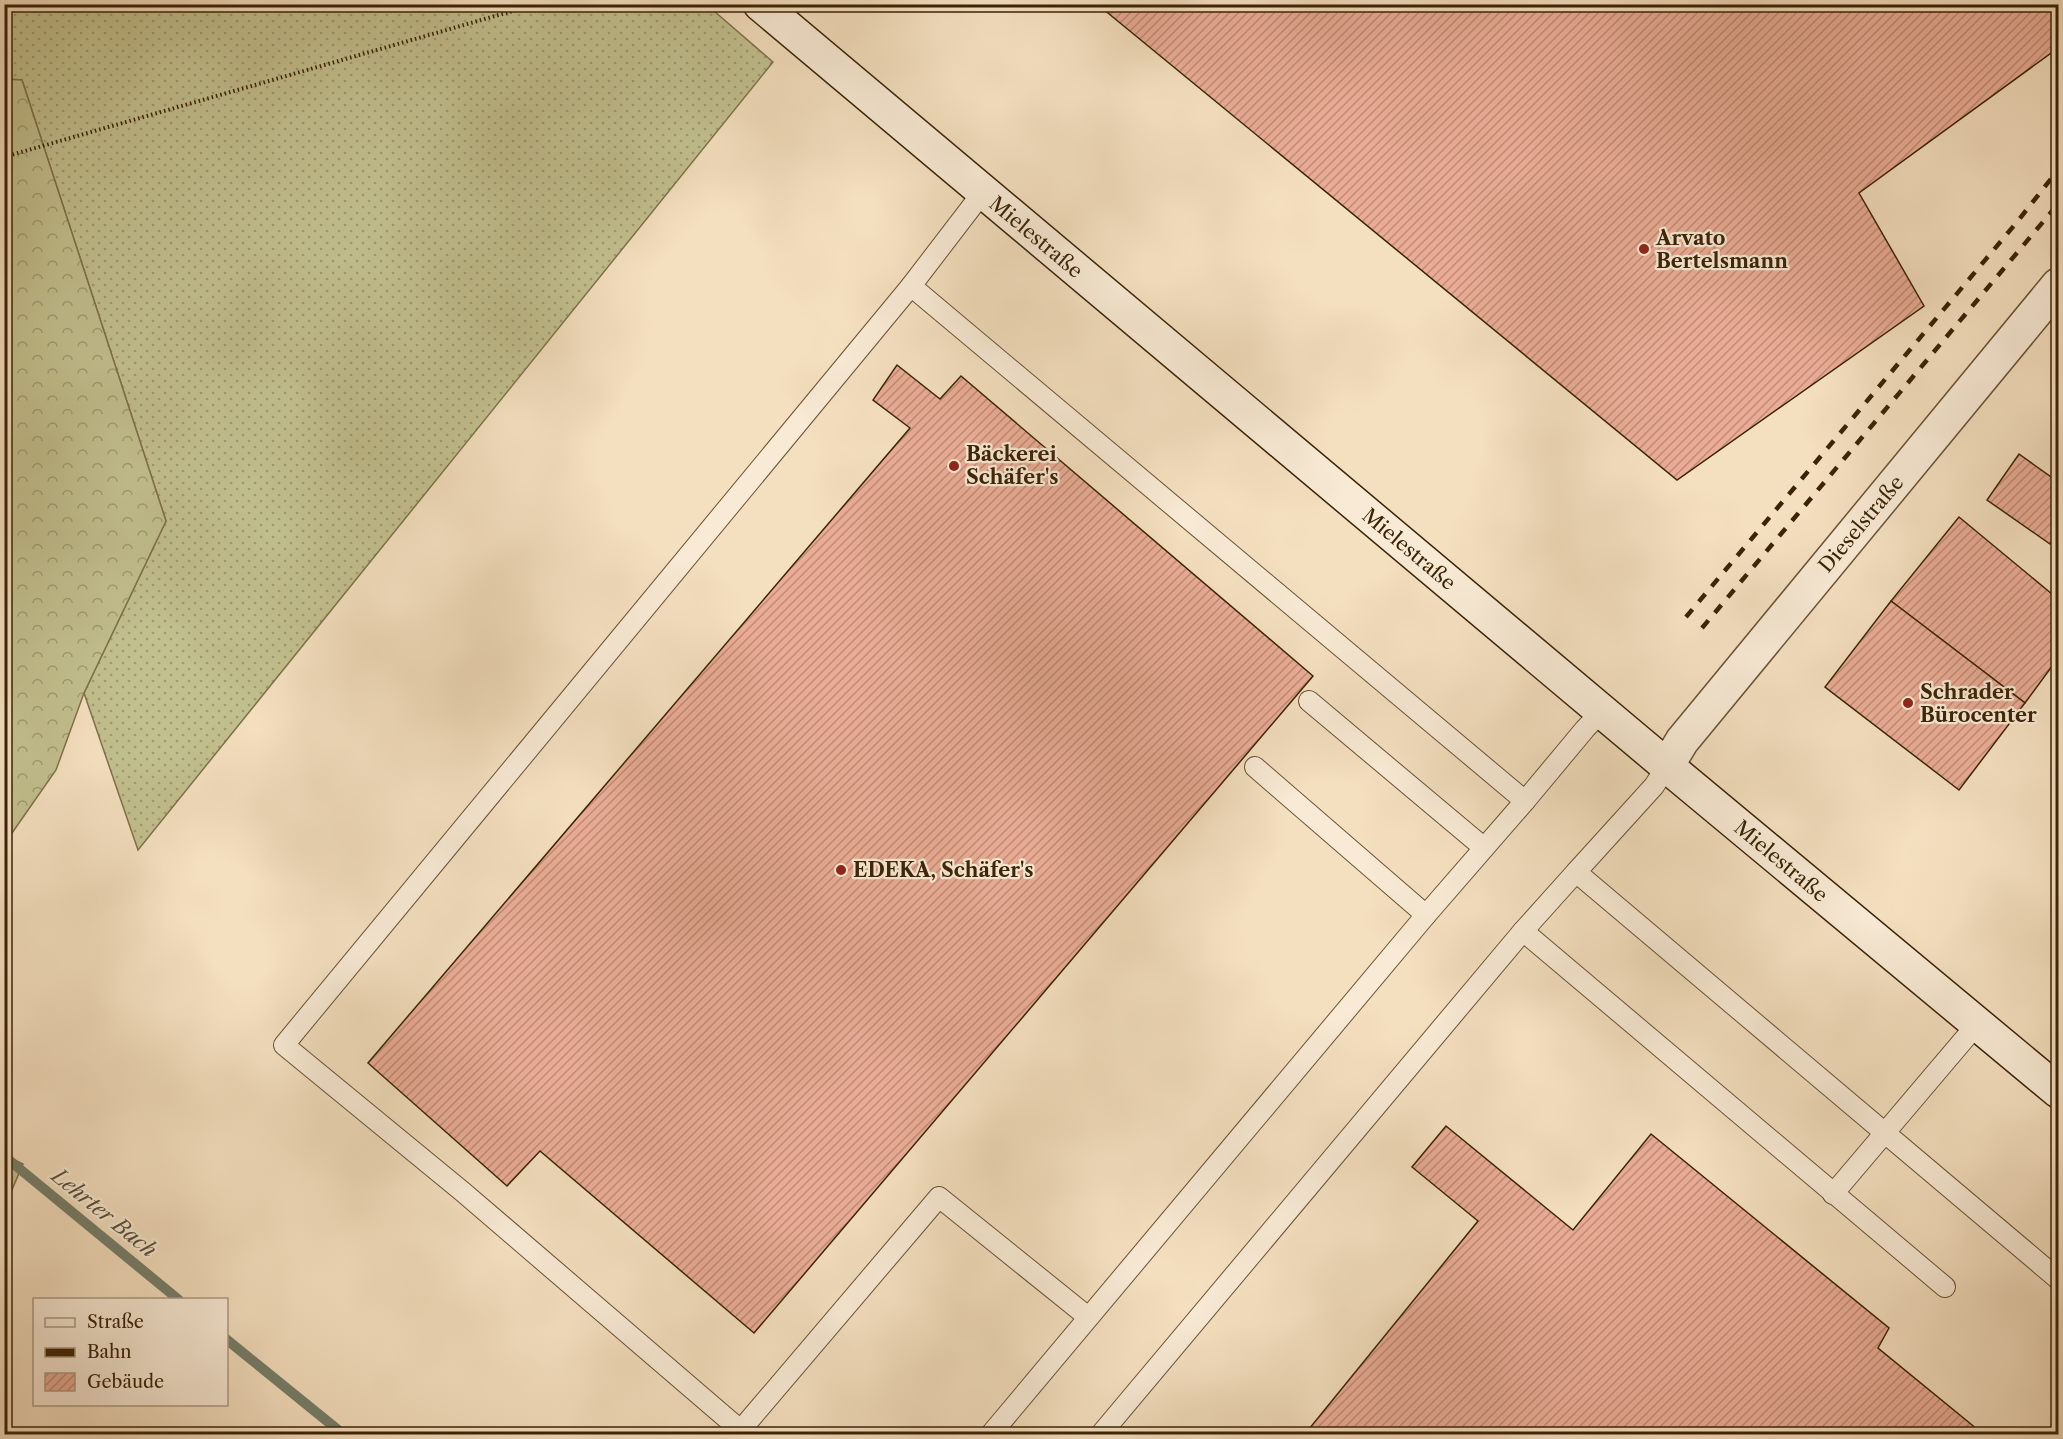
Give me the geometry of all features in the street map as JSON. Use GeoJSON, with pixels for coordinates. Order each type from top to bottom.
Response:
{"type":"FeatureCollection","features":[{"type":"Feature","properties":{"kind":"street","name":"Mielestraße"},"geometry":{"type":"LineString","coordinates":[[760,4],[1667,766],[2058,1091]]}},
{"type":"Feature","properties":{"kind":"street","name":"Dieselstraße"},"geometry":{"type":"LineString","coordinates":[[1667,766],[1689,733],[2058,285]]}},
{"type":"Feature","properties":{"kind":"lane"},"geometry":{"type":"LineString","coordinates":[[983,192],[911,286],[284,1045],[463,1192],[743,1433],[939,1197],[1088,1317]]}},
{"type":"Feature","properties":{"kind":"lane"},"geometry":{"type":"LineString","coordinates":[[911,286],[1525,801]]}},
{"type":"Feature","properties":{"kind":"lane"},"geometry":{"type":"LineString","coordinates":[[1309,700],[1483,847]]}},
{"type":"Feature","properties":{"kind":"lane"},"geometry":{"type":"LineString","coordinates":[[991,1434],[1483,847],[1602,711]]}},
{"type":"Feature","properties":{"kind":"lane"},"geometry":{"type":"LineString","coordinates":[[1101,1434],[1523,931],[1654,786],[1667,766]]}},
{"type":"Feature","properties":{"kind":"lane"},"geometry":{"type":"LineString","coordinates":[[1255,767],[1426,915]]}},
{"type":"Feature","properties":{"kind":"lane"},"geometry":{"type":"LineString","coordinates":[[1576,872],[2058,1279]]}},
{"type":"Feature","properties":{"kind":"lane"},"geometry":{"type":"LineString","coordinates":[[1523,931],[1945,1287]]}},
{"type":"Feature","properties":{"kind":"lane"},"geometry":{"type":"LineString","coordinates":[[1833,1194],[1978,1023]]}},
{"type":"Feature","properties":{"kind":"path"},"geometry":{"type":"LineString","coordinates":[[4,158],[537,4]]}},
{"type":"Feature","properties":{"kind":"green space"},"geometry":{"type":"Polygon","coordinates":[[[4,5],[707,5],[773,62],[138,850],[84,693],[166,521],[22,80],[5,79],[4,5]]]}},
{"type":"Feature","properties":{"kind":"green space"},"geometry":{"type":"Polygon","coordinates":[[[5,79],[22,80],[166,521],[84,693],[56,770],[5,843],[5,79]]]}},
{"type":"Feature","properties":{"kind":"green space"},"geometry":{"type":"Polygon","coordinates":[[[5,1155],[23,1164],[5,1206],[5,1155]]]}},
{"type":"Feature","properties":{"kind":"building","name":"Arvato Bertelsmann"},"geometry":{"type":"Polygon","coordinates":[[[1097,4],[2058,4],[2058,48],[1859,193],[1924,306],[1677,480],[1097,4]]]}},
{"type":"Feature","properties":{"kind":"building","name":"EDEKA, Schäfer's"},"geometry":{"type":"Polygon","coordinates":[[[897,365],[940,399],[961,376],[1313,676],[754,1333],[540,1151],[507,1186],[368,1063],[910,428],[873,400],[897,365]]]}},
{"type":"Feature","properties":{"kind":"building"},"geometry":{"type":"Polygon","coordinates":[[[2019,454],[2058,482],[2058,532],[2050,544],[1987,500],[2019,454]]]}},
{"type":"Feature","properties":{"kind":"building"},"geometry":{"type":"Polygon","coordinates":[[[1959,517],[2058,599],[2058,658],[2025,703],[1891,601],[1959,517]]]}},
{"type":"Feature","properties":{"kind":"building"},"geometry":{"type":"Polygon","coordinates":[[[1891,601],[2025,703],[1959,790],[1825,687],[1891,601]]]}},
{"type":"Feature","properties":{"kind":"building"},"geometry":{"type":"Polygon","coordinates":[[[1446,1126],[1573,1230],[1651,1134],[1889,1328],[1878,1348],[1983,1434],[1305,1434],[1478,1221],[1412,1167],[1446,1126]]]}},
{"type":"Feature","properties":{"kind":"waterway","name":"Lehrter Bach"},"geometry":{"type":"LineString","coordinates":[[4,1156],[177,1298]]}},
{"type":"Feature","properties":{"kind":"waterway","name":"Lehrter Bach"},"geometry":{"type":"LineString","coordinates":[[228,1341],[343,1434]]}},
{"type":"Feature","properties":{"kind":"railway"},"geometry":{"type":"LineString","coordinates":[[1686,617],[2058,170]]}},
{"type":"Feature","properties":{"kind":"railway"},"geometry":{"type":"LineString","coordinates":[[1702,628],[2058,204]]}},
{"type":"Feature","properties":{"kind":"place","name":"Arvato Bertelsmann"},"geometry":{"type":"Point","coordinates":[1644,249]}},
{"type":"Feature","properties":{"kind":"place","name":"Bäckerei Schäfer's"},"geometry":{"type":"Point","coordinates":[954,466]}},
{"type":"Feature","properties":{"kind":"place","name":"Schrader Bürocenter"},"geometry":{"type":"Point","coordinates":[1908,703]}},
{"type":"Feature","properties":{"kind":"place","name":"EDEKA, Schäfer's"},"geometry":{"type":"Point","coordinates":[841,870]}}]}
